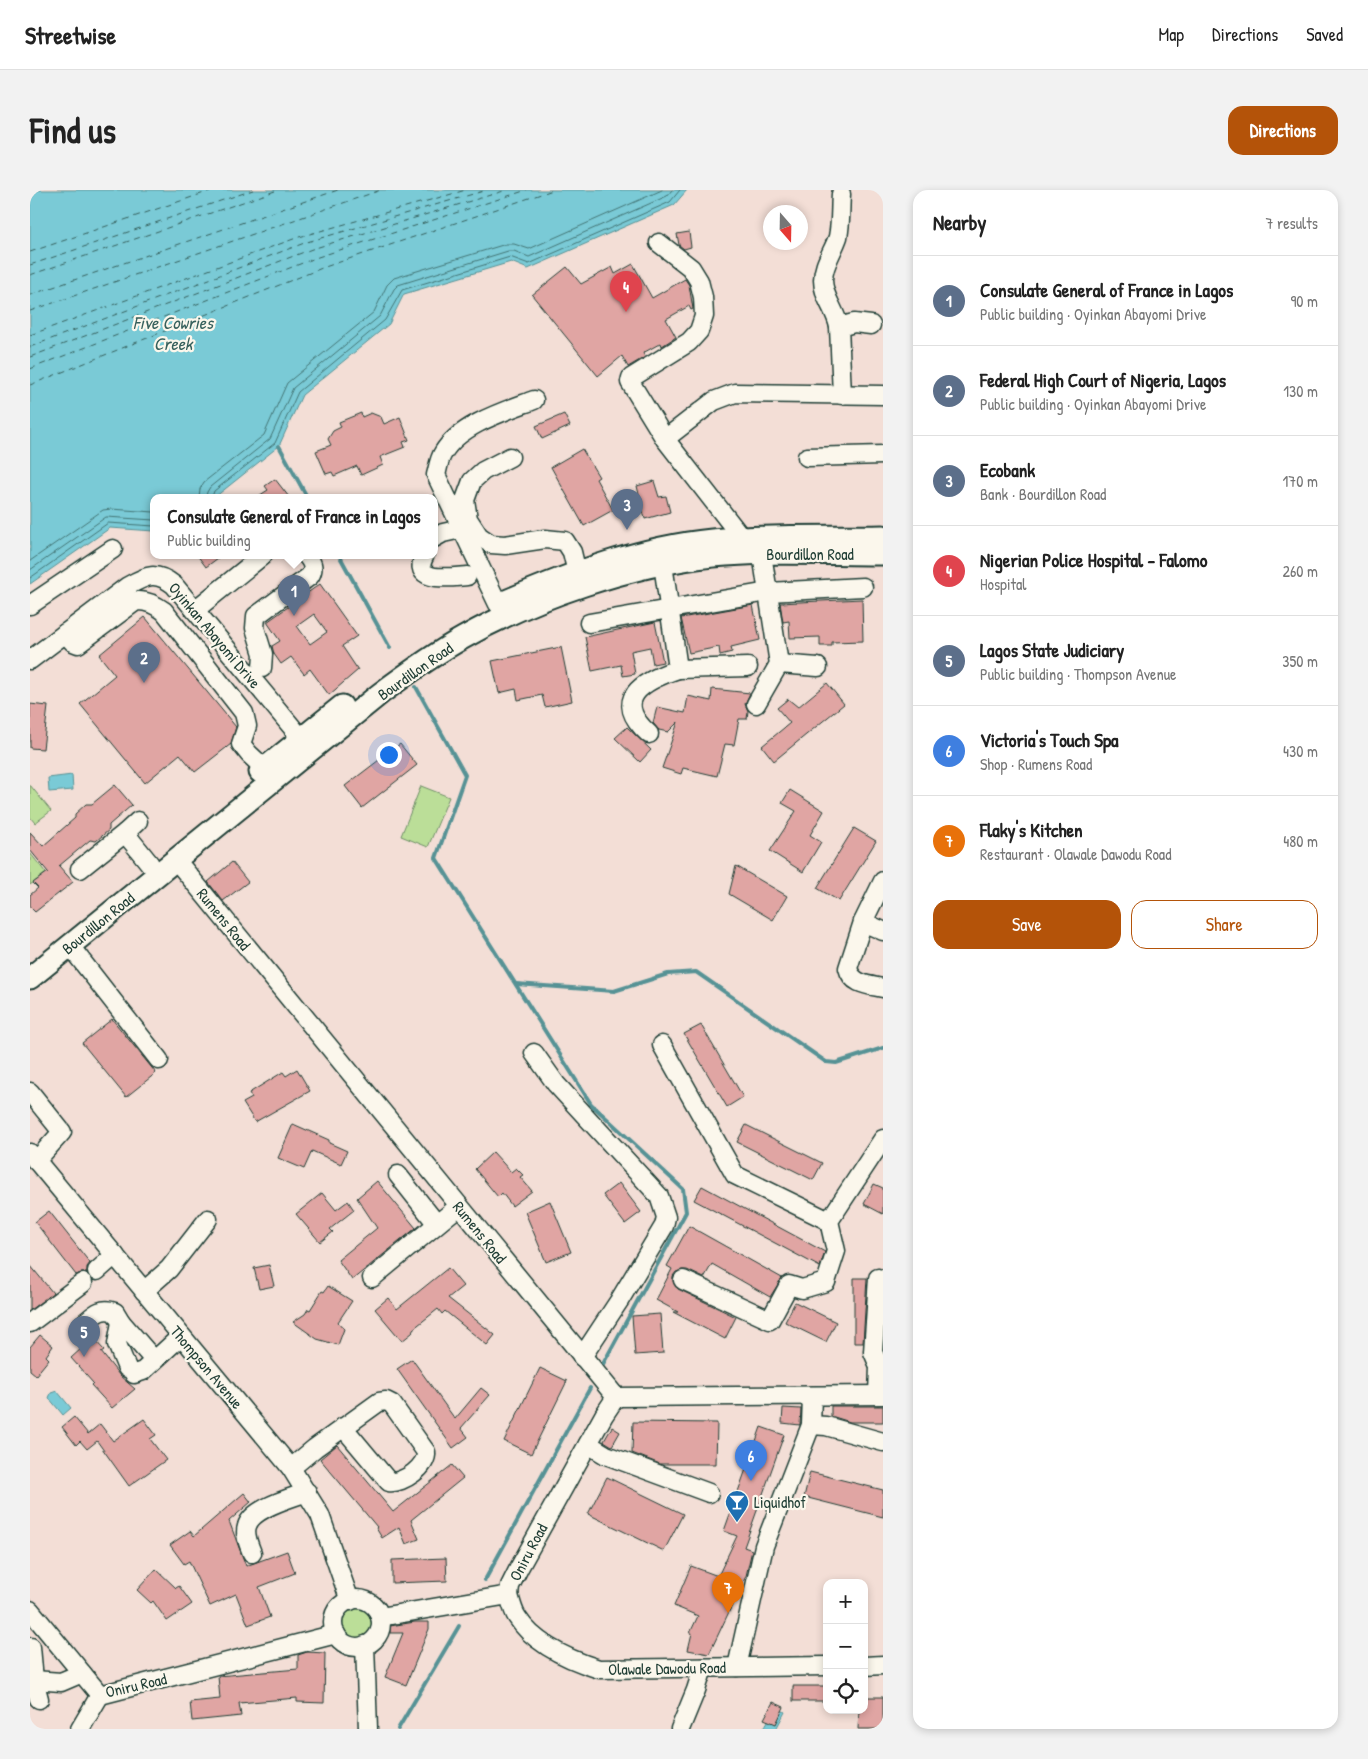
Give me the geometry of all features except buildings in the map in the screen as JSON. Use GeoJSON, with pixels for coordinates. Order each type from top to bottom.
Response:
{"type":"FeatureCollection","features":[{"type":"Feature","properties":{"kind":"main road","name":"Bourdillon Road"},"geometry":{"type":"LineString","coordinates":[[30,960],[150,864],[264,768],[306,743],[417,666],[464,637],[514,613],[568,591],[618,575],[663,564],[749,549],[883,536]]}},
{"type":"Feature","properties":{"kind":"main road","name":"Bourdillon Road"},"geometry":{"type":"LineString","coordinates":[[30,978],[176,860],[306,743],[410,654],[458,625],[498,604],[549,582],[577,573],[655,550],[711,540],[749,549],[883,554]]}},
{"type":"Feature","properties":{"kind":"street"},"geometry":{"type":"LineString","coordinates":[[841,194],[837,237],[824,268],[823,282],[825,296],[838,317],[840,327],[842,395]]}},
{"type":"Feature","properties":{"kind":"street"},"geometry":{"type":"LineString","coordinates":[[659,243],[691,268],[695,274],[704,297],[704,316],[699,331],[689,342],[631,378],[630,382],[665,439],[749,549],[768,592],[779,664],[756,704]]}},
{"type":"Feature","properties":{"kind":"street"},"geometry":{"type":"LineString","coordinates":[[840,327],[854,323],[871,325]]}},
{"type":"Feature","properties":{"kind":"street"},"geometry":{"type":"LineString","coordinates":[[665,439],[714,401],[735,393],[883,395]]}},
{"type":"Feature","properties":{"kind":"street"},"geometry":{"type":"LineString","coordinates":[[498,604],[436,475],[442,454],[455,438],[481,422],[534,400]]}},
{"type":"Feature","properties":{"kind":"street"},"geometry":{"type":"LineString","coordinates":[[807,457],[883,455]]}},
{"type":"Feature","properties":{"kind":"street"},"geometry":{"type":"LineString","coordinates":[[510,457],[483,471],[472,481],[465,500],[468,519],[479,536],[491,544],[505,545],[545,539],[565,540],[572,552],[577,573]]}},
{"type":"Feature","properties":{"kind":"street"},"geometry":{"type":"LineString","coordinates":[[438,536],[461,529]]}},
{"type":"Feature","properties":{"kind":"street"},"geometry":{"type":"LineString","coordinates":[[30,605],[113,549]]}},
{"type":"Feature","properties":{"kind":"street"},"geometry":{"type":"LineString","coordinates":[[195,610],[257,559]]}},
{"type":"Feature","properties":{"kind":"street"},"geometry":{"type":"LineString","coordinates":[[262,668],[263,654],[255,628],[256,616],[310,576],[313,570],[313,563],[310,559]]}},
{"type":"Feature","properties":{"kind":"street"},"geometry":{"type":"LineString","coordinates":[[423,559],[421,562],[422,570],[430,576],[437,578],[467,576]]}},
{"type":"Feature","properties":{"kind":"street"},"geometry":{"type":"LineString","coordinates":[[663,564],[678,669]]}},
{"type":"Feature","properties":{"kind":"street","name":"Oyinkan Abayomi Drive"},"geometry":{"type":"LineString","coordinates":[[30,660],[128,586],[140,579],[152,576],[164,577],[174,585],[306,743]]}},
{"type":"Feature","properties":{"kind":"street"},"geometry":{"type":"LineString","coordinates":[[589,623],[768,592],[862,587]]}},
{"type":"Feature","properties":{"kind":"street"},"geometry":{"type":"LineString","coordinates":[[65,633],[72,642],[78,644],[136,601],[142,600],[160,608],[244,713],[247,726],[241,744],[264,768]]}},
{"type":"Feature","properties":{"kind":"street"},"geometry":{"type":"LineString","coordinates":[[779,664],[818,667]]}},
{"type":"Feature","properties":{"kind":"street"},"geometry":{"type":"LineString","coordinates":[[649,734],[639,725],[632,711],[632,699],[640,687],[658,676],[678,669],[748,668]]}},
{"type":"Feature","properties":{"kind":"street"},"geometry":{"type":"LineString","coordinates":[[80,868],[131,827],[150,864]]}},
{"type":"Feature","properties":{"kind":"street","name":"Rumens Road"},"geometry":{"type":"LineString","coordinates":[[176,860],[616,1397]]}},
{"type":"Feature","properties":{"kind":"street"},"geometry":{"type":"LineString","coordinates":[[883,881],[863,922],[848,968],[850,976],[854,981],[883,988]]}},
{"type":"Feature","properties":{"kind":"street"},"geometry":{"type":"LineString","coordinates":[[863,922],[883,931]]}},
{"type":"Feature","properties":{"kind":"street"},"geometry":{"type":"LineString","coordinates":[[70,946],[159,1060]]}},
{"type":"Feature","properties":{"kind":"street"},"geometry":{"type":"LineString","coordinates":[[662,1045],[735,1175],[829,1221]]}},
{"type":"Feature","properties":{"kind":"street"},"geometry":{"type":"LineString","coordinates":[[534,1053],[556,1084],[659,1196],[666,1217],[664,1226],[620,1301],[582,1356]]}},
{"type":"Feature","properties":{"kind":"street"},"geometry":{"type":"LineString","coordinates":[[30,1092],[62,1132],[33,1157]]}},
{"type":"Feature","properties":{"kind":"street"},"geometry":{"type":"LineString","coordinates":[[683,1280],[770,1320],[789,1285],[802,1289],[826,1282],[836,1251],[829,1221],[883,1139]]}},
{"type":"Feature","properties":{"kind":"street","name":"Thompson Avenue"},"geometry":{"type":"LineString","coordinates":[[33,1157],[291,1468],[320,1515],[350,1601]]}},
{"type":"Feature","properties":{"kind":"street"},"geometry":{"type":"LineString","coordinates":[[398,1175],[436,1224]]}},
{"type":"Feature","properties":{"kind":"street"},"geometry":{"type":"LineString","coordinates":[[372,1278],[459,1206]]}},
{"type":"Feature","properties":{"kind":"street"},"geometry":{"type":"LineString","coordinates":[[144,1291],[169,1269],[208,1219]]}},
{"type":"Feature","properties":{"kind":"street"},"geometry":{"type":"LineString","coordinates":[[97,1271],[115,1255]]}},
{"type":"Feature","properties":{"kind":"street"},"geometry":{"type":"LineString","coordinates":[[616,1397],[880,1395],[879,1366],[873,1352],[878,1278]]}},
{"type":"Feature","properties":{"kind":"street"},"geometry":{"type":"LineString","coordinates":[[30,1323],[83,1283]]}},
{"type":"Feature","properties":{"kind":"street"},"geometry":{"type":"LineString","coordinates":[[82,1325],[99,1311],[107,1309],[115,1312],[121,1322],[154,1360]]}},
{"type":"Feature","properties":{"kind":"street"},"geometry":{"type":"LineString","coordinates":[[121,1322],[117,1344],[119,1352],[130,1371],[143,1371],[181,1336]]}},
{"type":"Feature","properties":{"kind":"street"},"geometry":{"type":"LineString","coordinates":[[737,1667],[764,1546],[811,1425],[812,1396]]}},
{"type":"Feature","properties":{"kind":"street","name":"Oniru Road"},"geometry":{"type":"LineString","coordinates":[[380,1617],[508,1595],[510,1586],[519,1568],[616,1397]]}},
{"type":"Feature","properties":{"kind":"street"},"geometry":{"type":"LineString","coordinates":[[291,1468],[343,1427],[379,1402],[386,1401],[392,1404],[426,1452],[427,1457],[416,1470],[404,1479],[398,1482],[389,1482],[343,1427]]}},
{"type":"Feature","properties":{"kind":"street"},"geometry":{"type":"LineString","coordinates":[[811,1425],[826,1426],[883,1442]]}},
{"type":"Feature","properties":{"kind":"street"},"geometry":{"type":"LineString","coordinates":[[588,1444],[606,1455],[709,1493]]}},
{"type":"Feature","properties":{"kind":"street"},"geometry":{"type":"LineString","coordinates":[[252,1553],[246,1536],[246,1527],[252,1517],[262,1510],[307,1492]]}},
{"type":"Feature","properties":{"kind":"street","name":"Olawale Dawodu Road"},"geometry":{"type":"LineString","coordinates":[[508,1595],[517,1617],[537,1638],[579,1663],[599,1669],[823,1666]]}},
{"type":"Feature","properties":{"kind":"street"},"geometry":{"type":"LineString","coordinates":[[350,1601],[368,1602],[376,1609],[380,1617],[380,1631],[376,1637],[365,1645],[357,1647],[341,1641],[333,1626],[337,1610],[342,1604],[350,1601]]}},
{"type":"Feature","properties":{"kind":"street","name":"Oniru Road"},"geometry":{"type":"LineString","coordinates":[[30,1610],[100,1695],[336,1634]]}},
{"type":"Feature","properties":{"kind":"street"},"geometry":{"type":"LineString","coordinates":[[365,1645],[368,1729]]}},
{"type":"Feature","properties":{"kind":"street"},"geometry":{"type":"LineString","coordinates":[[32,1647],[34,1680],[39,1699]]}},
{"type":"Feature","properties":{"kind":"street"},"geometry":{"type":"LineString","coordinates":[[868,1666],[883,1666]]}},
{"type":"Feature","properties":{"kind":"street"},"geometry":{"type":"LineString","coordinates":[[680,1729],[703,1668]]}},
{"type":"Feature","properties":{"kind":"street"},"geometry":{"type":"LineString","coordinates":[[34,1680],[61,1682],[82,1673]]}},
{"type":"Feature","properties":{"kind":"street"},"geometry":{"type":"LineString","coordinates":[[80,1729],[100,1695]]}},
{"type":"Feature","properties":{"kind":"green space"},"geometry":{"type":"Polygon","coordinates":[[[30,785],[51,811],[35,823],[30,817],[30,785]]]}},
{"type":"Feature","properties":{"kind":"green space"},"geometry":{"type":"Polygon","coordinates":[[[421,786],[449,797],[428,847],[401,836],[421,786]]]}},
{"type":"Feature","properties":{"kind":"green space"},"geometry":{"type":"Polygon","coordinates":[[[30,853],[46,873],[30,885],[30,853]]]}},
{"type":"Feature","properties":{"kind":"green space"},"geometry":{"type":"Polygon","coordinates":[[[357,1606],[369,1611],[374,1623],[369,1635],[357,1640],[345,1635],[340,1623],[345,1611],[357,1606]]]}},
{"type":"Feature","properties":{"kind":"water","name":"Five Cowries Creek"},"geometry":{"type":"Polygon","coordinates":[[[30,190],[687,190],[674,205],[528,269],[511,262],[404,294],[389,324],[302,395],[279,446],[219,494],[150,494],[150,531],[110,528],[30,584],[30,190]]]}},
{"type":"Feature","properties":{"kind":"water"},"geometry":{"type":"Polygon","coordinates":[[[72,775],[73,790],[49,792],[48,778],[72,775]]]}},
{"type":"Feature","properties":{"kind":"water"},"geometry":{"type":"Polygon","coordinates":[[[57,1391],[71,1408],[63,1415],[49,1398],[51,1393],[57,1391]]]}},
{"type":"Feature","properties":{"kind":"water"},"geometry":{"type":"Polygon","coordinates":[[[776,1707],[785,1712],[776,1729],[764,1728],[776,1707]]]}},
{"type":"Feature","properties":{"kind":"waterway"},"geometry":{"type":"LineString","coordinates":[[279,446],[305,494]]}},
{"type":"Feature","properties":{"kind":"waterway"},"geometry":{"type":"LineString","coordinates":[[341,559],[390,648]]}},
{"type":"Feature","properties":{"kind":"waterway"},"geometry":{"type":"LineString","coordinates":[[416,687],[465,775],[436,858],[591,1104],[683,1189],[686,1212],[603,1364]]}},
{"type":"Feature","properties":{"kind":"waterway"},"geometry":{"type":"LineString","coordinates":[[516,984],[614,991],[668,974],[696,972],[826,1062],[836,1063],[883,1048]]}},
{"type":"Feature","properties":{"kind":"waterway"},"geometry":{"type":"LineString","coordinates":[[485,1580],[590,1388]]}},
{"type":"Feature","properties":{"kind":"waterway"},"geometry":{"type":"LineString","coordinates":[[398,1729],[459,1626]]}},
{"type":"Feature","properties":{"kind":"ferry route"},"geometry":{"type":"LineString","coordinates":[[30,252],[213,190]]}},
{"type":"Feature","properties":{"kind":"ferry route"},"geometry":{"type":"LineString","coordinates":[[30,265],[253,190]]}},
{"type":"Feature","properties":{"kind":"ferry route"},"geometry":{"type":"LineString","coordinates":[[30,275],[278,190]]}},
{"type":"Feature","properties":{"kind":"ferry route"},"geometry":{"type":"LineString","coordinates":[[30,295],[338,190]]}},
{"type":"Feature","properties":{"kind":"ferry route"},"geometry":{"type":"LineString","coordinates":[[30,311],[381,190]]}},
{"type":"Feature","properties":{"kind":"ferry route"},"geometry":{"type":"LineString","coordinates":[[30,335],[299,237],[466,190]]}},
{"type":"Feature","properties":{"kind":"ferry route"},"geometry":{"type":"LineString","coordinates":[[30,347],[307,242],[487,190]]}},
{"type":"Feature","properties":{"kind":"ferry route"},"geometry":{"type":"LineString","coordinates":[[30,357],[312,249],[507,190]]}},
{"type":"Feature","properties":{"kind":"ferry route"},"geometry":{"type":"LineString","coordinates":[[30,369],[318,257],[527,190]]}},
{"type":"Feature","properties":{"kind":"ferry route"},"geometry":{"type":"LineString","coordinates":[[30,385],[322,268],[553,190]]}},
{"type":"Feature","properties":{"kind":"place","name":"Nigerian Police Hospital - Falomo"},"geometry":{"type":"Point","coordinates":[626,312]}},
{"type":"Feature","properties":{"kind":"place","name":"Ecobank"},"geometry":{"type":"Point","coordinates":[627,530]}},
{"type":"Feature","properties":{"kind":"place","name":"Consulate General of France in Lagos"},"geometry":{"type":"Point","coordinates":[294,616]}},
{"type":"Feature","properties":{"kind":"place","name":"Federal High Court of Nigeria, Lagos"},"geometry":{"type":"Point","coordinates":[144,683]}},
{"type":"Feature","properties":{"kind":"place","name":"Lagos State Judiciary"},"geometry":{"type":"Point","coordinates":[84,1357]}},
{"type":"Feature","properties":{"kind":"place","name":"Victoria's Touch Spa"},"geometry":{"type":"Point","coordinates":[751,1481]}},
{"type":"Feature","properties":{"kind":"place","name":"Liquidhof"},"geometry":{"type":"Point","coordinates":[737,1523]}},
{"type":"Feature","properties":{"kind":"place","name":"Flaky's Kitchen"},"geometry":{"type":"Point","coordinates":[728,1613]}}]}
